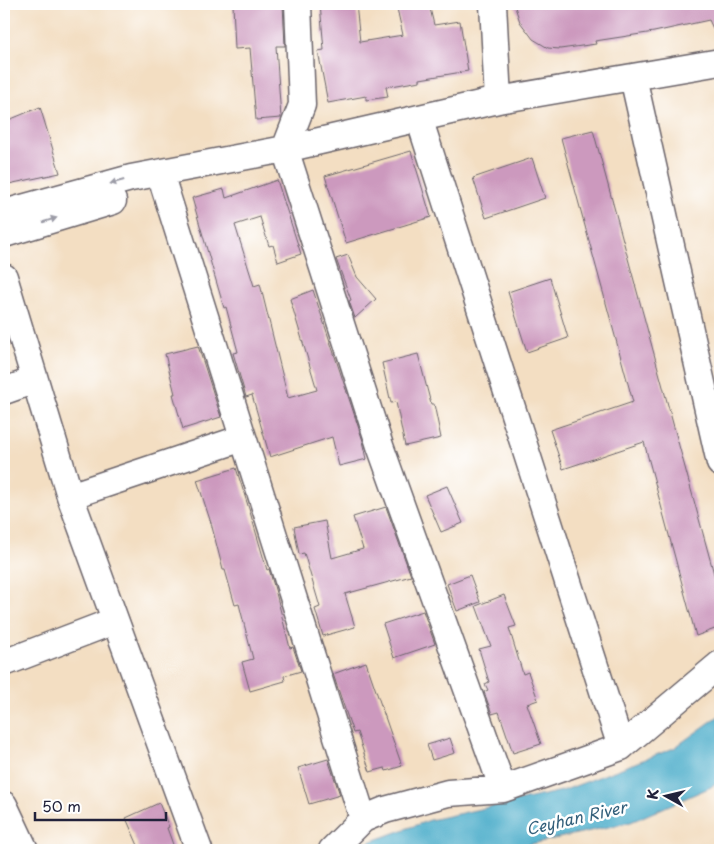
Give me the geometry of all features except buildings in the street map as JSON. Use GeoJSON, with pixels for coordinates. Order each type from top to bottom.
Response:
{"type":"FeatureCollection","features":[{"type":"Feature","properties":{"kind":"street"},"geometry":{"type":"LineString","coordinates":[[298,4],[302,105],[285,149],[380,446],[503,789]]}},
{"type":"Feature","properties":{"kind":"street"},"geometry":{"type":"LineString","coordinates":[[493,4],[498,100]]}},
{"type":"Feature","properties":{"kind":"street"},"geometry":{"type":"LineString","coordinates":[[4,213],[131,178],[285,149],[498,100],[720,62]]}},
{"type":"Feature","properties":{"kind":"street"},"geometry":{"type":"LineString","coordinates":[[633,77],[720,463]]}},
{"type":"Feature","properties":{"kind":"street"},"geometry":{"type":"LineString","coordinates":[[419,118],[621,747]]}},
{"type":"Feature","properties":{"kind":"street"},"geometry":{"type":"LineString","coordinates":[[4,234],[285,149]]}},
{"type":"Feature","properties":{"kind":"street"},"geometry":{"type":"LineString","coordinates":[[164,186],[362,819]]}},
{"type":"Feature","properties":{"kind":"street"},"geometry":{"type":"LineString","coordinates":[[4,278],[70,496],[198,850]]}},
{"type":"Feature","properties":{"kind":"street"},"geometry":{"type":"LineString","coordinates":[[4,391],[35,380]]}},
{"type":"Feature","properties":{"kind":"street"},"geometry":{"type":"LineString","coordinates":[[70,496],[243,438]]}},
{"type":"Feature","properties":{"kind":"street"},"geometry":{"type":"LineString","coordinates":[[4,663],[114,621]]}},
{"type":"Feature","properties":{"kind":"street"},"geometry":{"type":"LineString","coordinates":[[332,850],[362,819],[385,810],[448,793],[503,789],[621,747],[720,664]]}},
{"type":"Feature","properties":{"kind":"street"},"geometry":{"type":"LineString","coordinates":[[4,805],[25,850]]}},
{"type":"Feature","properties":{"kind":"water","name":"Ceyhan River"},"geometry":{"type":"Polygon","coordinates":[[[720,715],[720,779],[711,787],[631,822],[504,850],[360,850],[367,843],[430,820],[562,791],[674,748],[720,715]]]}}]}
